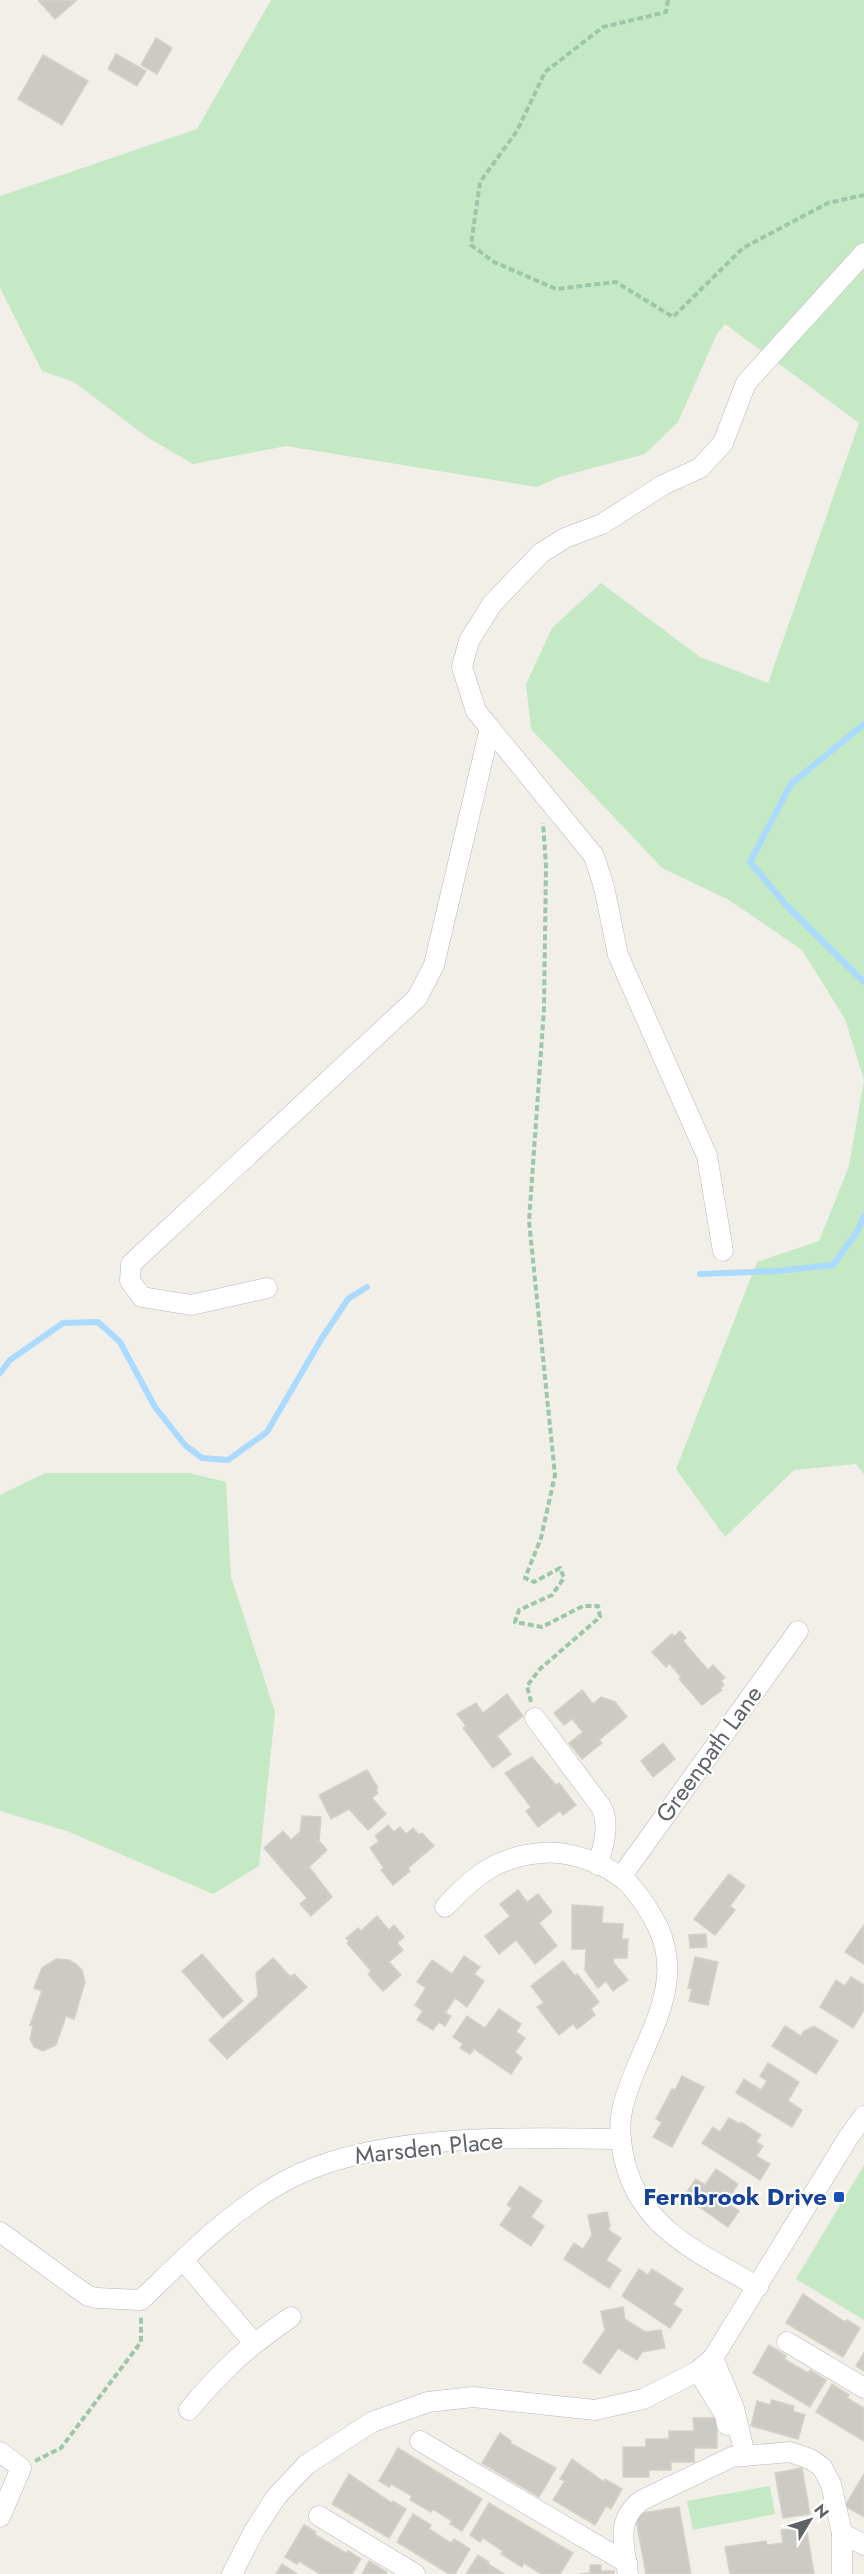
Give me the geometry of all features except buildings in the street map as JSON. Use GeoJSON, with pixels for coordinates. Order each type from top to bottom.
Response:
{"type":"FeatureCollection","features":[{"type":"Feature","properties":{"kind":"street"},"geometry":{"type":"LineString","coordinates":[[723,1251],[707,1156],[618,955],[604,887],[594,856],[476,711],[462,667],[470,641],[492,604],[541,553],[566,538],[602,524],[663,485],[700,468],[723,443],[746,383],[864,253]]}},
{"type":"Feature","properties":{"kind":"street"},"geometry":{"type":"LineString","coordinates":[[267,1288],[191,1305],[142,1297],[130,1281],[131,1264],[417,998],[434,964],[490,728]]}},
{"type":"Feature","properties":{"kind":"street","name":"Greenpath Lane"},"geometry":{"type":"LineString","coordinates":[[621,1877],[798,1630]]}},
{"type":"Feature","properties":{"kind":"street"},"geometry":{"type":"LineString","coordinates":[[535,1718],[602,1808],[607,1827],[598,1865]]}},
{"type":"Feature","properties":{"kind":"street"},"geometry":{"type":"LineString","coordinates":[[445,1907],[471,1879],[500,1863],[528,1854],[549,1852],[576,1856],[621,1877],[650,1911],[668,1956],[668,1976],[665,1999],[622,2107],[621,2139],[630,2177],[654,2219],[671,2235],[758,2287]]}},
{"type":"Feature","properties":{"kind":"street"},"geometry":{"type":"LineString","coordinates":[[232,2574],[254,2531],[276,2497],[306,2465],[372,2422],[428,2402],[473,2397],[595,2410],[643,2399],[705,2364],[758,2287],[848,2138],[864,2116]]}},
{"type":"Feature","properties":{"kind":"street","name":"Marsden Place"},"geometry":{"type":"LineString","coordinates":[[141,2300],[183,2260],[263,2194],[306,2170],[334,2160],[413,2145],[480,2140],[621,2139]]}},
{"type":"Feature","properties":{"kind":"street"},"geometry":{"type":"LineString","coordinates":[[0,2232],[88,2296],[141,2300]]}},
{"type":"Feature","properties":{"kind":"street"},"geometry":{"type":"LineString","coordinates":[[183,2260],[254,2343]]}},
{"type":"Feature","properties":{"kind":"street"},"geometry":{"type":"LineString","coordinates":[[189,2410],[213,2379],[254,2343],[291,2317]]}},
{"type":"Feature","properties":{"kind":"street"},"geometry":{"type":"LineString","coordinates":[[787,2342],[864,2388]]}},
{"type":"Feature","properties":{"kind":"street"},"geometry":{"type":"LineString","coordinates":[[705,2364],[734,2408],[739,2456]]}},
{"type":"Feature","properties":{"kind":"street"},"geometry":{"type":"LineString","coordinates":[[420,2441],[628,2569]]}},
{"type":"Feature","properties":{"kind":"street"},"geometry":{"type":"LineString","coordinates":[[0,2452],[21,2468],[0,2517]]}},
{"type":"Feature","properties":{"kind":"street"},"geometry":{"type":"LineString","coordinates":[[628,2569],[623,2532],[629,2510],[642,2499],[739,2456],[790,2452],[810,2459],[822,2468],[831,2484],[843,2533],[842,2574]]}},
{"type":"Feature","properties":{"kind":"street"},"geometry":{"type":"LineString","coordinates":[[319,2516],[415,2574]]}},
{"type":"Feature","properties":{"kind":"street"},"geometry":{"type":"LineString","coordinates":[[843,2533],[864,2545]]}},
{"type":"Feature","properties":{"kind":"path"},"geometry":{"type":"LineString","coordinates":[[668,0],[666,12],[603,27],[545,72],[517,131],[480,182],[471,245],[494,262],[556,289],[616,282],[673,317],[744,248],[828,203],[864,195]]}},
{"type":"Feature","properties":{"kind":"path"},"geometry":{"type":"LineString","coordinates":[[535,1718],[527,1686],[540,1669],[600,1617],[598,1606],[583,1606],[542,1627],[515,1622],[519,1610],[552,1595],[564,1578],[560,1568],[534,1582],[525,1578],[541,1538],[555,1475],[529,1221],[544,1009],[546,866],[543,822]]}},
{"type":"Feature","properties":{"kind":"path"},"geometry":{"type":"LineString","coordinates":[[21,2468],[61,2448],[141,2342],[141,2300]]}},
{"type":"Feature","properties":{"kind":"green space"},"geometry":{"type":"Polygon","coordinates":[[[271,0],[864,0],[864,1080],[845,1019],[802,950],[729,900],[662,868],[531,729],[526,684],[552,628],[601,583],[700,657],[768,683],[859,423],[725,324],[717,334],[678,422],[645,454],[559,477],[537,487],[286,446],[193,464],[147,437],[74,382],[42,371],[0,288],[0,196],[197,129],[271,0]]]}},
{"type":"Feature","properties":{"kind":"green space"},"geometry":{"type":"Polygon","coordinates":[[[864,1080],[864,1474],[856,1464],[794,1470],[725,1537],[676,1469],[757,1262],[819,1241],[849,1166],[864,1080]]]}},
{"type":"Feature","properties":{"kind":"green space"},"geometry":{"type":"Polygon","coordinates":[[[45,1473],[189,1473],[226,1482],[231,1577],[275,1712],[259,1866],[213,1894],[67,1831],[0,1811],[0,1495],[45,1473]]]}},
{"type":"Feature","properties":{"kind":"green space"},"geometry":{"type":"Polygon","coordinates":[[[864,2165],[864,2320],[796,2279],[864,2165]]]}},
{"type":"Feature","properties":{"kind":"green space"},"geometry":{"type":"Polygon","coordinates":[[[770,2486],[775,2514],[693,2530],[687,2501],[770,2486]]]}},
{"type":"Feature","properties":{"kind":"waterway"},"geometry":{"type":"LineString","coordinates":[[864,724],[791,784],[750,862],[787,906],[864,982]]}},
{"type":"Feature","properties":{"kind":"waterway"},"geometry":{"type":"LineString","coordinates":[[700,1274],[777,1271],[833,1265],[857,1232],[864,1216]]}},
{"type":"Feature","properties":{"kind":"waterway"},"geometry":{"type":"LineString","coordinates":[[0,1373],[10,1360],[63,1323],[98,1322],[120,1342],[155,1407],[185,1445],[202,1458],[228,1460],[267,1432],[322,1338],[348,1299],[367,1287]]}},
{"type":"Feature","properties":{"kind":"place","name":"Fernbrook Drive"},"geometry":{"type":"Point","coordinates":[839,2197]}}]}
